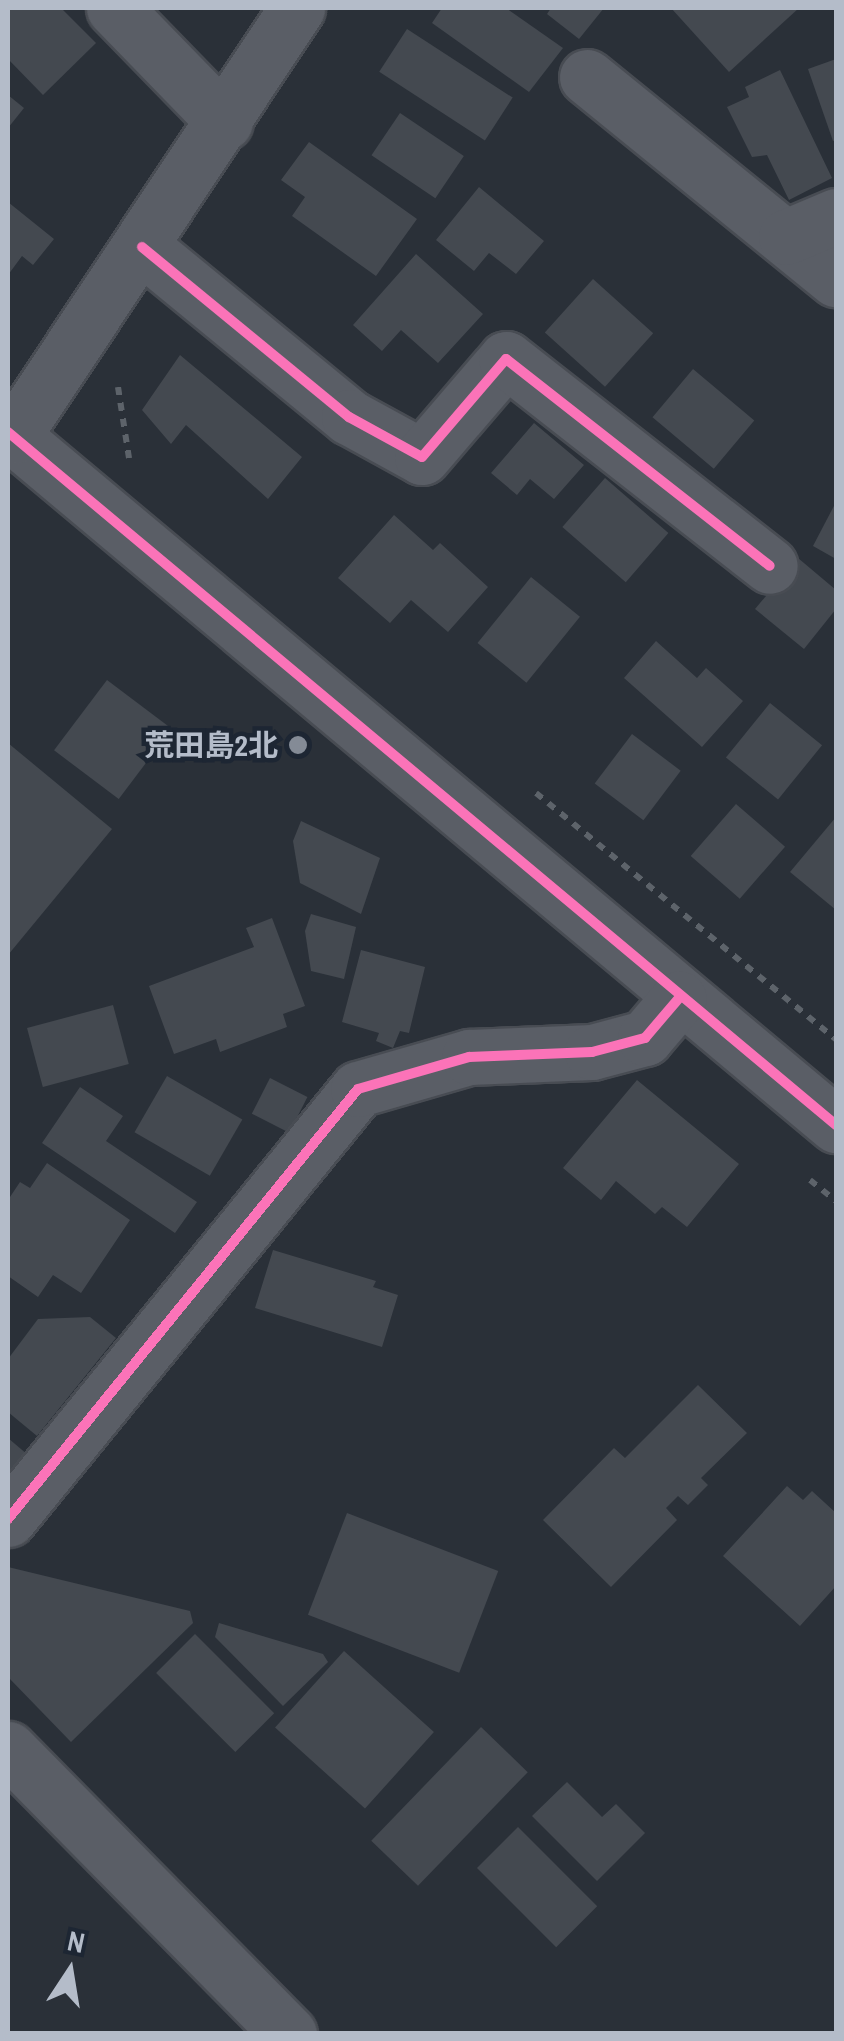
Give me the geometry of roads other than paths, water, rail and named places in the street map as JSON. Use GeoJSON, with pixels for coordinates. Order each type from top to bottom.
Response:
{"type":"FeatureCollection","features":[{"type":"Feature","properties":{"kind":"street"},"geometry":{"type":"LineString","coordinates":[[114,8],[225,122]]}},
{"type":"Feature","properties":{"kind":"street"},"geometry":{"type":"LineString","coordinates":[[297,8],[142,247],[10,434],[679,998],[830,1109]]}},
{"type":"Feature","properties":{"kind":"street"},"geometry":{"type":"LineString","coordinates":[[587,77],[836,279]]}},
{"type":"Feature","properties":{"kind":"street"},"geometry":{"type":"LineString","coordinates":[[786,237],[836,216]]}},
{"type":"Feature","properties":{"kind":"street"},"geometry":{"type":"LineString","coordinates":[[142,247],[349,417],[422,457],[506,359],[770,566]]}},
{"type":"Feature","properties":{"kind":"street"},"geometry":{"type":"LineString","coordinates":[[8,1520],[358,1089],[468,1057],[592,1052],[645,1038],[679,998]]}},
{"type":"Feature","properties":{"kind":"street"},"geometry":{"type":"LineString","coordinates":[[8,1749],[289,2034]]}},
{"type":"Feature","properties":{"kind":"place","name":"荒田島2北"},"geometry":{"type":"Point","coordinates":[298,745]}}]}
